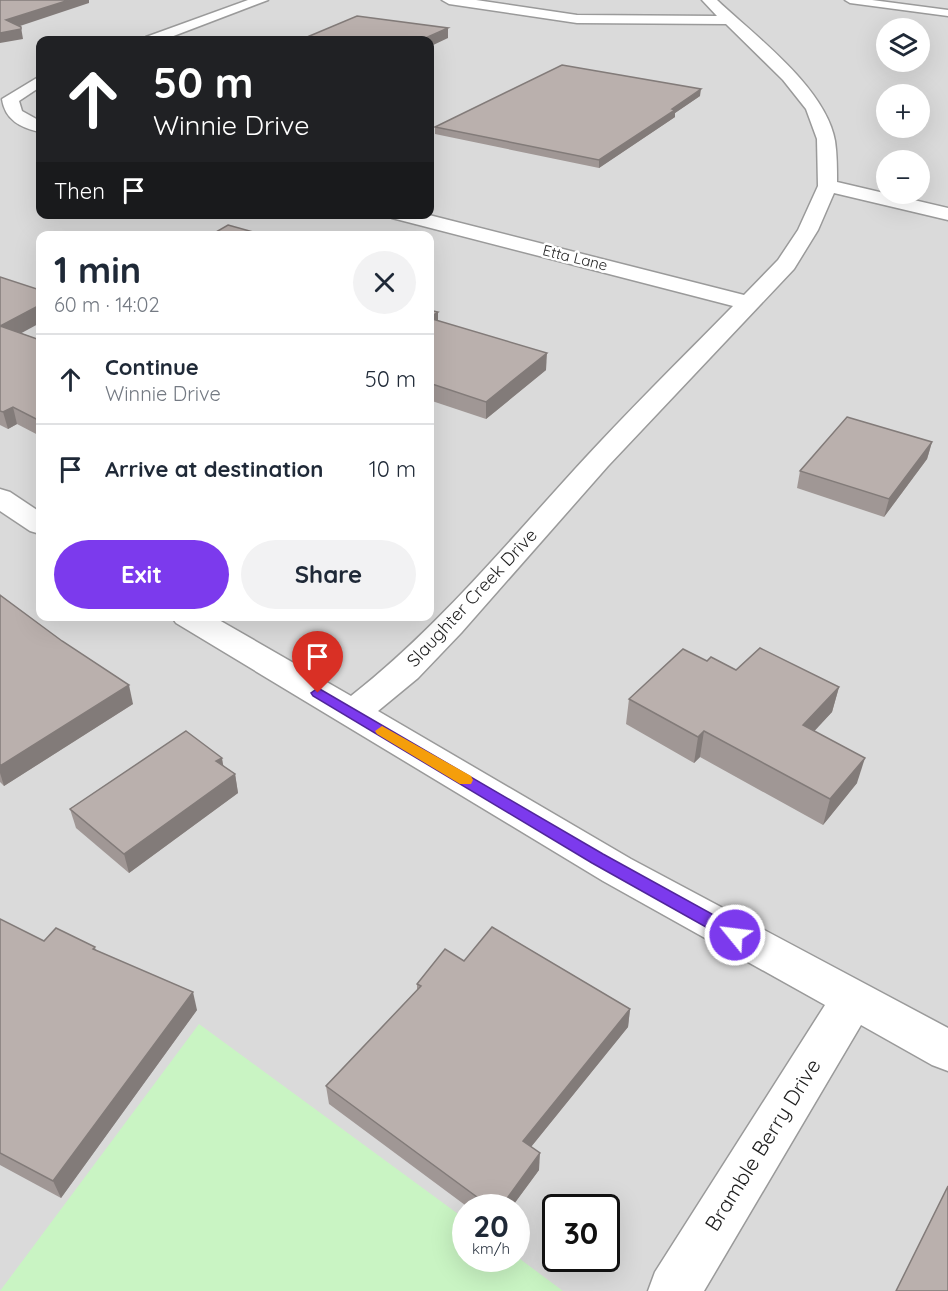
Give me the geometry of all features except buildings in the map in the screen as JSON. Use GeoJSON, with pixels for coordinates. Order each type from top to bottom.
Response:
{"type":"FeatureCollection","features":[{"type":"Feature","properties":{"kind":"street"},"geometry":{"type":"LineString","coordinates":[[162,36],[261,0]]}},
{"type":"Feature","properties":{"kind":"street"},"geometry":{"type":"LineString","coordinates":[[449,0],[577,19],[719,10]]}},
{"type":"Feature","properties":{"kind":"street","name":"Slaughter Creek Drive"},"geometry":{"type":"LineString","coordinates":[[353,713],[406,670],[450,626],[598,460],[786,264],[808,230],[828,186],[826,140],[814,108],[789,77],[719,10]]}},
{"type":"Feature","properties":{"kind":"street"},"geometry":{"type":"LineString","coordinates":[[36,83],[10,99],[11,108],[18,117],[36,125]]}},
{"type":"Feature","properties":{"kind":"street"},"geometry":{"type":"LineString","coordinates":[[828,186],[948,213]]}},
{"type":"Feature","properties":{"kind":"street","name":"Etta Lane"},"geometry":{"type":"LineString","coordinates":[[419,219],[750,303]]}},
{"type":"Feature","properties":{"kind":"street"},"geometry":{"type":"LineString","coordinates":[[0,498],[36,522]]}},
{"type":"Feature","properties":{"kind":"street"},"geometry":{"type":"LineString","coordinates":[[196,621],[618,870],[948,1051]]}},
{"type":"Feature","properties":{"kind":"street","name":"Bramble Berry Drive"},"geometry":{"type":"LineString","coordinates":[[674,1291],[852,999]]}},
{"type":"Feature","properties":{"kind":"lane"},"geometry":{"type":"LineString","coordinates":[[850,0],[948,14]]}},
{"type":"Feature","properties":{"kind":"shaded area"},"geometry":{"type":"Polygon","coordinates":[[[0,0],[948,0],[948,1291],[0,1291],[0,0]]]}},
{"type":"Feature","properties":{"kind":"green space"},"geometry":{"type":"Polygon","coordinates":[[[199,1024],[452,1209],[452,1272],[530,1272],[530,1266],[563,1291],[0,1291],[199,1024]]]}},
{"type":"Feature","properties":{"kind":"slow traffic"},"geometry":{"type":"LineString","coordinates":[[382,731],[465,780]]}},
{"type":"Feature","properties":{"kind":"route"},"geometry":{"type":"LineString","coordinates":[[318,693],[598,858],[735,935]]}}]}
